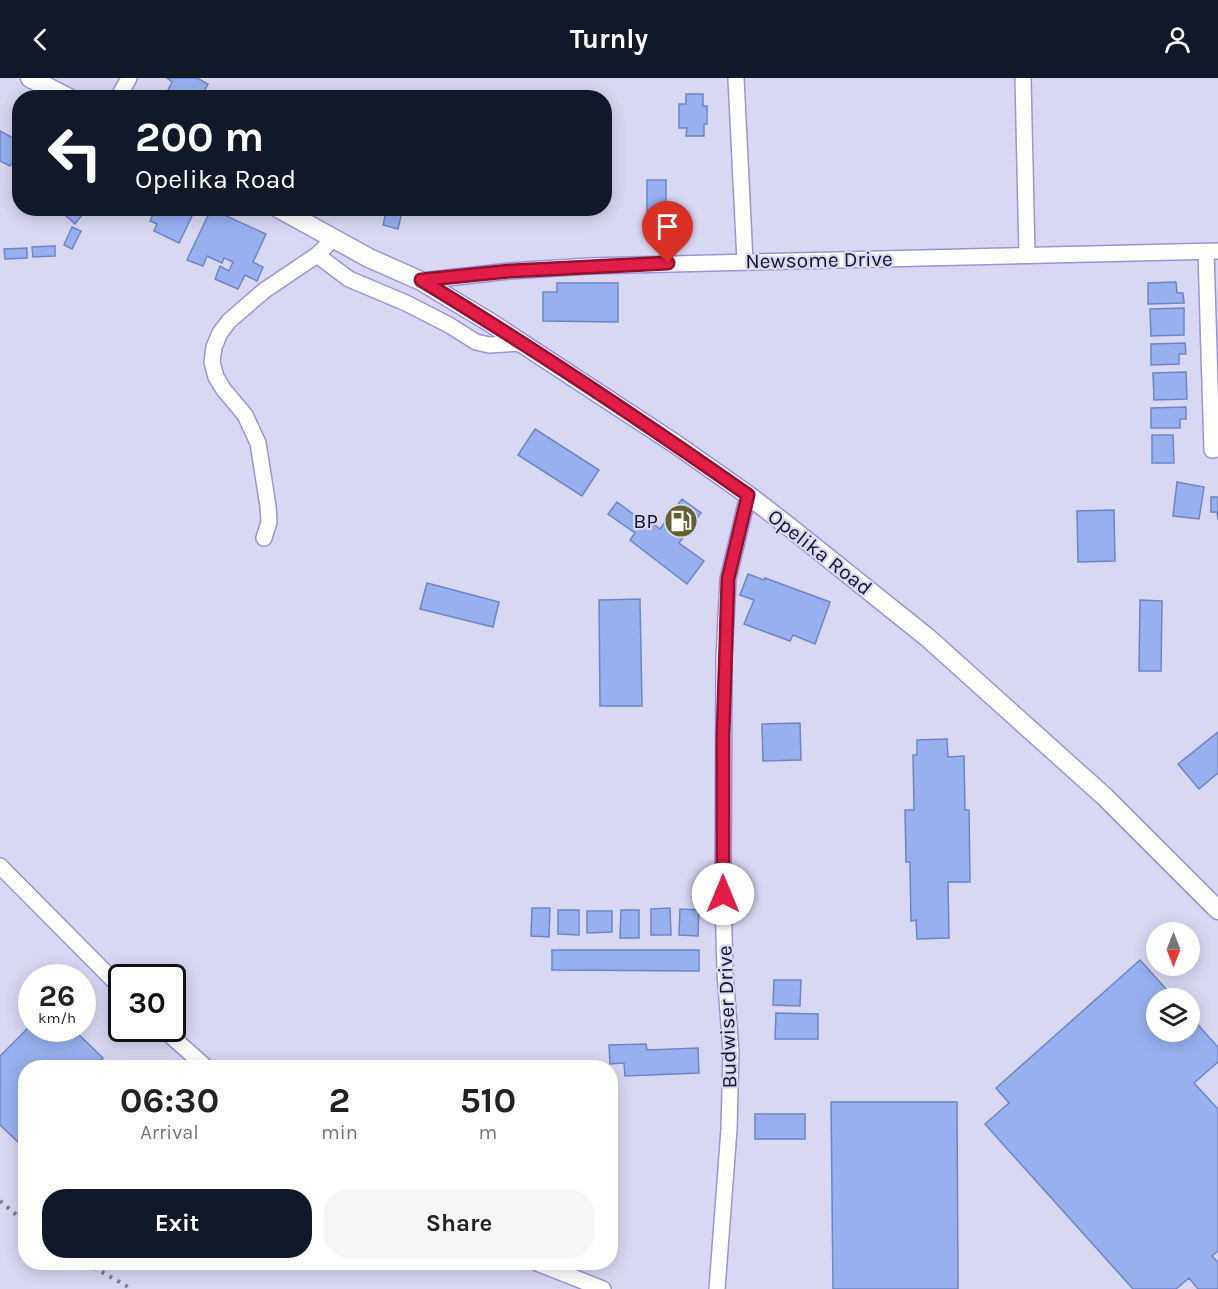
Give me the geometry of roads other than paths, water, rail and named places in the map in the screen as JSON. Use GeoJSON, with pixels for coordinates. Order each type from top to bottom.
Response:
{"type":"FeatureCollection","features":[{"type":"Feature","properties":{"kind":"main road"},"geometry":{"type":"LineString","coordinates":[[30,78],[53,90]]}},
{"type":"Feature","properties":{"kind":"main road","name":"Opelika Road"},"geometry":{"type":"LineString","coordinates":[[293,216],[369,258],[421,280],[522,343],[677,445],[748,495],[936,645],[1096,789],[1218,910]]}},
{"type":"Feature","properties":{"kind":"street"},"geometry":{"type":"LineString","coordinates":[[736,78],[746,262]]}},
{"type":"Feature","properties":{"kind":"street"},"geometry":{"type":"LineString","coordinates":[[1023,78],[1027,255]]}},
{"type":"Feature","properties":{"kind":"street"},"geometry":{"type":"LineString","coordinates":[[264,538],[269,522],[268,506],[258,443],[245,415],[216,377],[212,362],[214,347],[229,321],[265,290],[317,255],[334,238]]}},
{"type":"Feature","properties":{"kind":"street"},"geometry":{"type":"LineString","coordinates":[[1212,251],[1212,450],[1218,449]]}},
{"type":"Feature","properties":{"kind":"street","name":"Newsome Drive"},"geometry":{"type":"LineString","coordinates":[[421,280],[588,266],[1212,251]]}},
{"type":"Feature","properties":{"kind":"street"},"geometry":{"type":"LineString","coordinates":[[317,255],[349,279],[406,303],[476,342],[489,345],[522,343]]}},
{"type":"Feature","properties":{"kind":"street","name":"Budwiser Drive"},"geometry":{"type":"LineString","coordinates":[[717,1289],[729,1129],[731,1052],[723,905],[724,658],[728,579],[748,495]]}},
{"type":"Feature","properties":{"kind":"street"},"geometry":{"type":"LineString","coordinates":[[0,866],[108,975]]}},
{"type":"Feature","properties":{"kind":"street"},"geometry":{"type":"LineString","coordinates":[[178,1042],[198,1060]]}},
{"type":"Feature","properties":{"kind":"street"},"geometry":{"type":"LineString","coordinates":[[555,1270],[603,1289]]}},
{"type":"Feature","properties":{"kind":"railway"},"geometry":{"type":"LineString","coordinates":[[0,1201],[18,1216]]}},
{"type":"Feature","properties":{"kind":"railway"},"geometry":{"type":"LineString","coordinates":[[98,1270],[132,1289]]}},
{"type":"Feature","properties":{"kind":"place","name":"BP"},"geometry":{"type":"Point","coordinates":[681,521]}}]}
